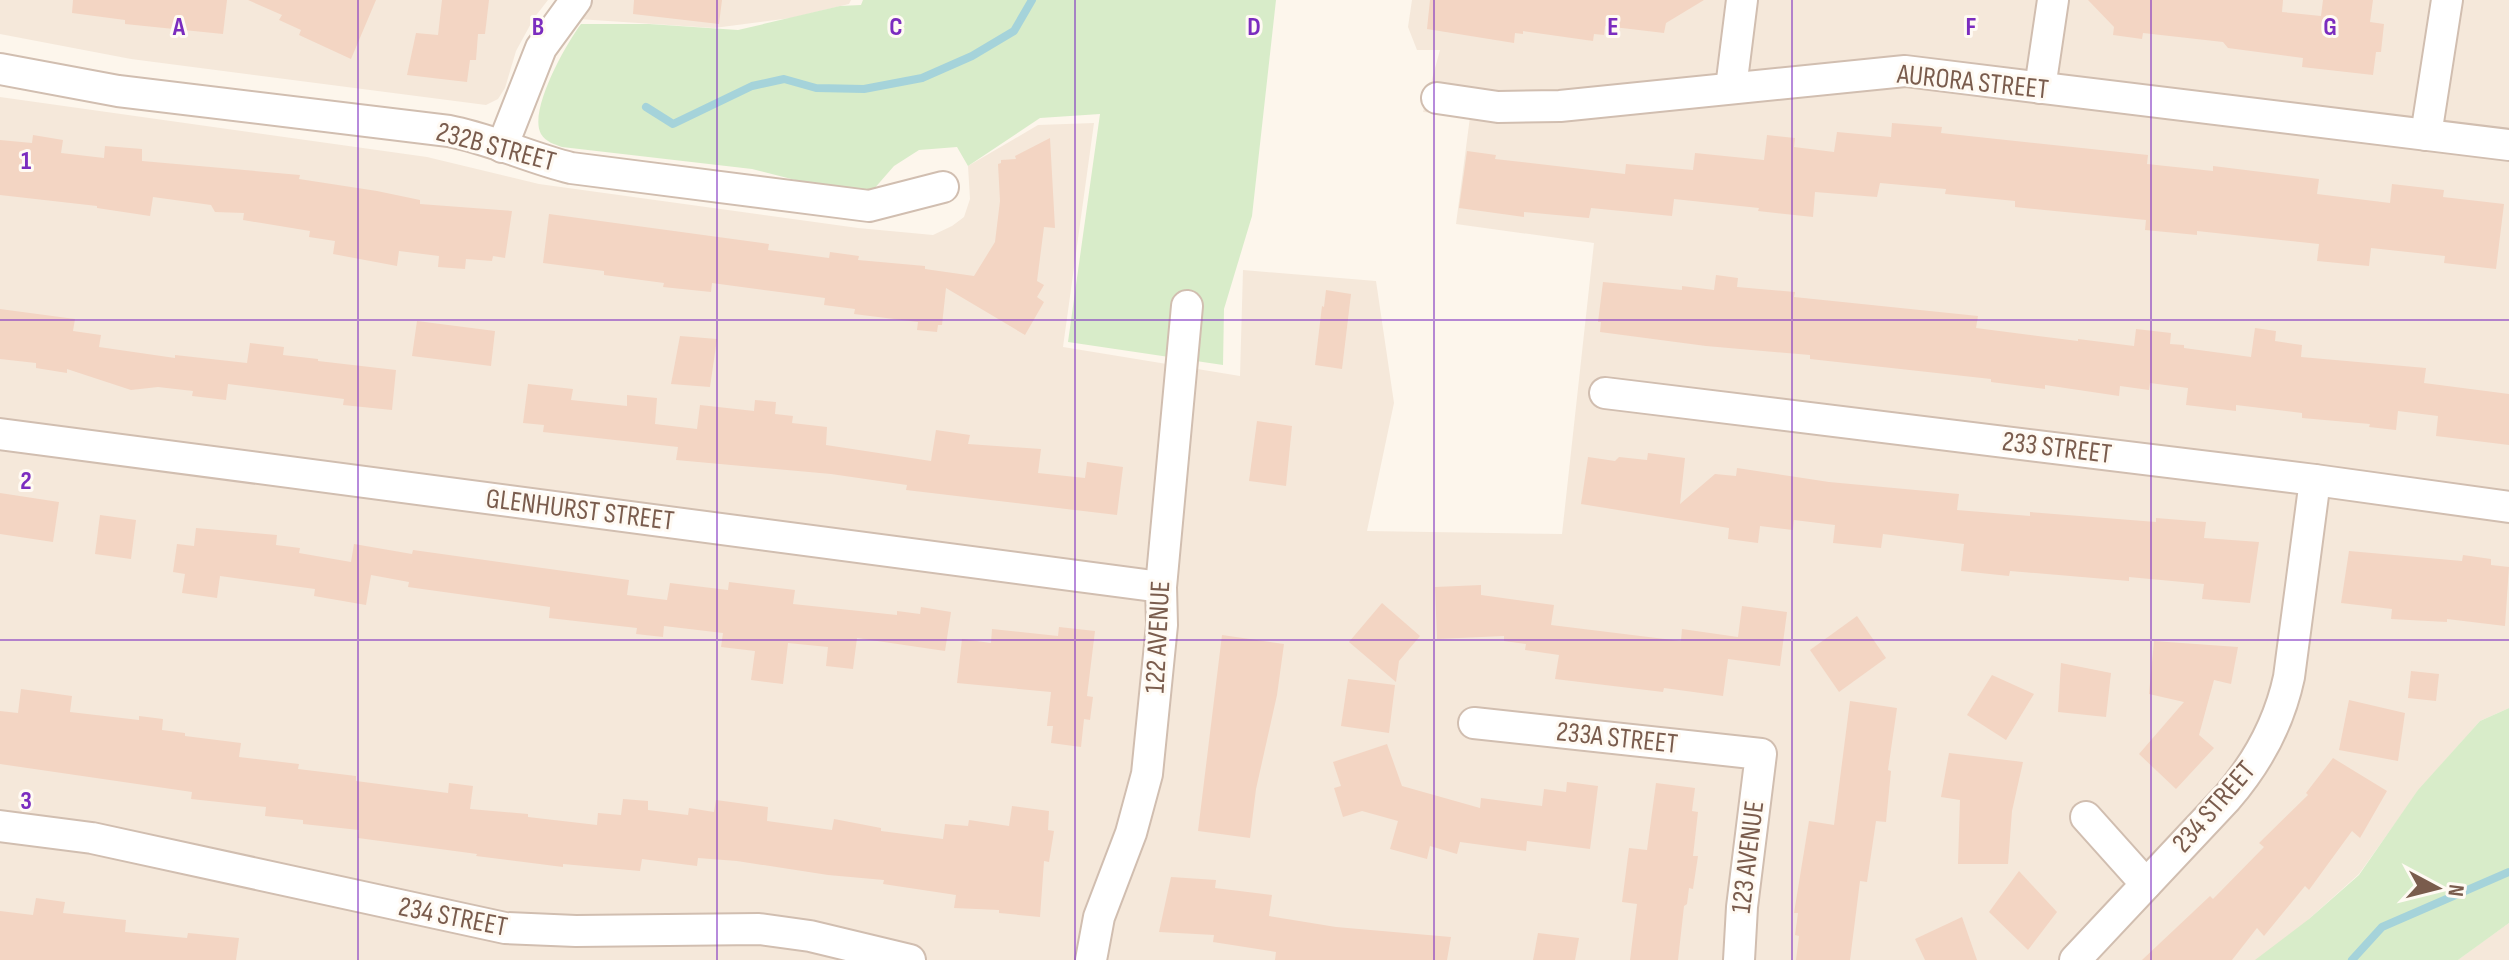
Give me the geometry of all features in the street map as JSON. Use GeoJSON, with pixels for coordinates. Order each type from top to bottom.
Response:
{"type":"FeatureCollection","features":[{"type":"Feature","properties":{"kind":"street"},"geometry":{"type":"LineString","coordinates":[[502,147],[541,48],[576,0]]}},
{"type":"Feature","properties":{"kind":"street"},"geometry":{"type":"LineString","coordinates":[[1731,88],[1742,0]]}},
{"type":"Feature","properties":{"kind":"street"},"geometry":{"type":"LineString","coordinates":[[2040,88],[2053,0]]}},
{"type":"Feature","properties":{"kind":"street"},"geometry":{"type":"LineString","coordinates":[[2426,135],[2447,0]]}},
{"type":"Feature","properties":{"kind":"street","name":"232B STREET"},"geometry":{"type":"LineString","coordinates":[[0,69],[118,91],[449,131],[571,168],[869,206],[943,187]]}},
{"type":"Feature","properties":{"kind":"street","name":"AURORA STREET"},"geometry":{"type":"LineString","coordinates":[[1437,98],[1498,107],[1560,106],[1905,71],[2509,145]]}},
{"type":"Feature","properties":{"kind":"street","name":"122 AVENUE"},"geometry":{"type":"LineString","coordinates":[[1091,960],[1099,917],[1138,813],[1147,774],[1187,306]]}},
{"type":"Feature","properties":{"kind":"street","name":"233 STREET"},"geometry":{"type":"LineString","coordinates":[[1605,393],[2315,480],[2509,507]]}},
{"type":"Feature","properties":{"kind":"street","name":"GLENHURST STREET"},"geometry":{"type":"LineString","coordinates":[[0,434],[1161,587]]}},
{"type":"Feature","properties":{"kind":"street","name":"234 STREET"},"geometry":{"type":"LineString","coordinates":[[2075,960],[2245,777],[2278,718],[2289,677],[2315,480]]}},
{"type":"Feature","properties":{"kind":"street","name":"233A STREET"},"geometry":{"type":"LineString","coordinates":[[1474,723],[1761,754]]}},
{"type":"Feature","properties":{"kind":"street","name":"123 AVENUE"},"geometry":{"type":"LineString","coordinates":[[1739,960],[1742,907],[1761,754]]}},
{"type":"Feature","properties":{"kind":"street"},"geometry":{"type":"LineString","coordinates":[[2086,817],[2146,884]]}},
{"type":"Feature","properties":{"kind":"street","name":"234 STREET"},"geometry":{"type":"LineString","coordinates":[[0,826],[92,838],[505,928],[576,931],[759,929],[810,936],[910,960]]}},
{"type":"Feature","properties":{"kind":"shaded area"},"geometry":{"type":"Polygon","coordinates":[[[0,0],[548,0],[516,51],[505,88],[498,99],[486,105],[131,59],[0,34],[0,0]]]}},
{"type":"Feature","properties":{"kind":"shaded area"},"geometry":{"type":"Polygon","coordinates":[[[593,0],[851,0],[849,4],[791,18],[714,28],[578,19],[593,0]]]}},
{"type":"Feature","properties":{"kind":"shaded area"},"geometry":{"type":"Polygon","coordinates":[[[1412,0],[2509,0],[2509,708],[2480,721],[2419,790],[2359,874],[2309,919],[2285,960],[0,960],[0,97],[427,157],[539,184],[858,228],[933,235],[964,217],[970,199],[968,166],[1038,125],[1094,123],[1063,347],[1240,376],[1243,270],[1376,281],[1394,403],[1367,531],[1562,534],[1594,243],[1456,224],[1470,117],[1423,112],[1440,50],[1417,50],[1408,27],[1412,0]]]}},
{"type":"Feature","properties":{"kind":"shaded area"},"geometry":{"type":"Polygon","coordinates":[[[2509,923],[2509,960],[2458,960],[2481,943],[2509,923]]]}},
{"type":"Feature","properties":{"kind":"green space"},"geometry":{"type":"Polygon","coordinates":[[[863,0],[1276,0],[1252,216],[1224,309],[1223,365],[1068,342],[1100,114],[1040,118],[968,166],[957,147],[919,150],[894,166],[866,198],[752,169],[562,147],[541,134],[538,123],[544,94],[558,62],[581,24],[649,24],[738,30],[840,6],[861,5],[863,0]]]}},
{"type":"Feature","properties":{"kind":"green space"},"geometry":{"type":"Polygon","coordinates":[[[2509,708],[2509,923],[2458,960],[2255,960],[2309,919],[2359,875],[2418,790],[2480,721],[2509,708]]]}},
{"type":"Feature","properties":{"kind":"building"},"geometry":{"type":"Polygon","coordinates":[[[73,0],[227,0],[223,34],[125,24],[125,20],[72,13],[73,0]]]}},
{"type":"Feature","properties":{"kind":"building"},"geometry":{"type":"Polygon","coordinates":[[[248,0],[376,0],[351,59],[299,35],[301,30],[279,20],[282,15],[248,0]]]}},
{"type":"Feature","properties":{"kind":"building"},"geometry":{"type":"Polygon","coordinates":[[[442,0],[489,0],[485,34],[478,34],[476,60],[470,60],[467,82],[407,75],[416,33],[438,35],[442,0]]]}},
{"type":"Feature","properties":{"kind":"building"},"geometry":{"type":"Polygon","coordinates":[[[634,0],[722,0],[719,24],[633,14],[634,0]]]}},
{"type":"Feature","properties":{"kind":"building"},"geometry":{"type":"Polygon","coordinates":[[[1430,0],[1704,0],[1666,23],[1664,33],[1605,26],[1604,35],[1594,34],[1593,41],[1523,31],[1523,34],[1515,33],[1514,43],[1427,29],[1430,0]]]}},
{"type":"Feature","properties":{"kind":"building"},"geometry":{"type":"Polygon","coordinates":[[[2088,0],[2283,0],[2282,12],[2321,16],[2323,0],[2373,0],[2370,22],[2384,24],[2381,52],[2376,52],[2373,75],[2302,67],[2303,58],[2228,48],[2223,42],[2143,33],[2142,39],[2113,35],[2114,27],[2088,0]]]}},
{"type":"Feature","properties":{"kind":"building"},"geometry":{"type":"Polygon","coordinates":[[[1892,123],[1942,127],[1941,133],[2148,155],[2147,164],[2213,171],[2213,166],[2319,179],[2317,194],[2390,203],[2392,184],[2444,190],[2443,197],[2504,204],[2496,269],[2444,263],[2445,256],[2371,248],[2369,266],[2317,261],[2319,244],[2197,231],[2197,235],[2145,230],[2146,220],[2015,207],[2015,201],[1945,194],[1946,189],[1880,183],[1877,197],[1815,192],[1813,217],[1674,199],[1672,216],[1591,208],[1589,218],[1524,212],[1524,217],[1459,208],[1467,151],[1496,155],[1495,159],[1625,174],[1626,164],[1693,170],[1695,153],[1764,160],[1767,135],[1795,138],[1794,147],[1834,152],[1837,132],[1891,137],[1892,123]]]}},
{"type":"Feature","properties":{"kind":"building"},"geometry":{"type":"Polygon","coordinates":[[[33,135],[63,140],[61,153],[104,158],[105,146],[142,149],[142,161],[300,175],[299,179],[377,191],[420,200],[420,204],[512,211],[505,258],[493,256],[492,261],[466,259],[465,269],[438,267],[439,256],[399,251],[397,266],[333,254],[335,241],[309,237],[310,231],[243,220],[244,213],[215,212],[211,205],[153,197],[150,216],[97,206],[0,195],[0,140],[32,143],[33,135]]]}},
{"type":"Feature","properties":{"kind":"building"},"geometry":{"type":"Polygon","coordinates":[[[1050,138],[1055,228],[1044,227],[1037,281],[1044,285],[1037,297],[1044,302],[1025,335],[946,288],[942,325],[938,325],[937,332],[917,330],[918,322],[854,314],[855,309],[824,305],[825,298],[712,283],[711,292],[663,287],[664,283],[543,263],[549,214],[769,244],[768,250],[829,258],[830,252],[859,256],[858,260],[925,266],[925,269],[974,276],[995,242],[1000,201],[998,164],[1001,160],[1016,159],[1015,156],[1050,138]]]}},
{"type":"Feature","properties":{"kind":"building"},"geometry":{"type":"Polygon","coordinates":[[[1716,275],[1738,278],[1737,287],[1795,292],[1794,297],[1978,316],[1976,328],[2078,341],[2134,346],[2136,329],[2171,333],[2170,344],[2184,345],[2184,348],[2251,357],[2255,328],[2276,331],[2275,341],[2302,345],[2301,357],[2426,368],[2424,383],[2509,394],[2509,445],[2436,436],[2438,416],[2398,411],[2396,430],[2369,427],[2370,424],[2302,418],[2302,413],[2236,405],[2236,411],[2186,405],[2188,388],[2150,383],[2149,390],[2120,386],[2119,396],[1810,359],[1810,355],[1600,332],[1601,322],[1598,322],[1603,282],[1714,290],[1716,275]]]}},
{"type":"Feature","properties":{"kind":"building"},"geometry":{"type":"Polygon","coordinates":[[[1326,290],[1351,294],[1342,369],[1315,365],[1326,290]]]}},
{"type":"Feature","properties":{"kind":"building"},"geometry":{"type":"Polygon","coordinates":[[[0,309],[75,319],[73,331],[101,335],[99,347],[175,358],[175,355],[247,363],[250,343],[284,347],[283,355],[396,370],[392,410],[343,405],[344,399],[228,384],[226,400],[192,396],[193,391],[158,387],[131,390],[67,369],[67,373],[36,368],[36,363],[0,359],[0,309]]]}},
{"type":"Feature","properties":{"kind":"building"},"geometry":{"type":"Polygon","coordinates":[[[417,321],[495,331],[491,366],[412,356],[417,321]]]}},
{"type":"Feature","properties":{"kind":"building"},"geometry":{"type":"Polygon","coordinates":[[[680,336],[717,339],[710,387],[671,384],[680,336]]]}},
{"type":"Feature","properties":{"kind":"building"},"geometry":{"type":"Polygon","coordinates":[[[528,384],[573,389],[571,400],[627,406],[627,395],[657,398],[655,424],[697,429],[700,405],[754,411],[755,400],[776,402],[775,414],[793,416],[792,423],[827,427],[826,445],[931,461],[936,430],[970,435],[968,444],[1041,449],[1038,473],[1085,478],[1087,462],[1123,467],[1117,515],[906,490],[907,485],[831,474],[676,460],[678,447],[543,432],[544,425],[523,423],[528,384]]]}},
{"type":"Feature","properties":{"kind":"building"},"geometry":{"type":"Polygon","coordinates":[[[1257,421],[1292,426],[1286,486],[1249,481],[1257,421]]]}},
{"type":"Feature","properties":{"kind":"building"},"geometry":{"type":"Polygon","coordinates":[[[1648,453],[1685,458],[1680,504],[1715,474],[1736,476],[1737,468],[1829,482],[1959,494],[1957,510],[2030,516],[2030,512],[2156,522],[2156,518],[2206,522],[2204,538],[2259,542],[2250,603],[2202,599],[2204,584],[2129,577],[2129,581],[2010,571],[2009,576],[1961,571],[1964,544],[1883,534],[1881,548],[1833,543],[1835,525],[1794,520],[1793,530],[1760,526],[1758,543],[1728,539],[1729,528],[1581,504],[1588,457],[1615,461],[1619,457],[1647,460],[1648,453]]]}},
{"type":"Feature","properties":{"kind":"building"},"geometry":{"type":"Polygon","coordinates":[[[0,493],[59,502],[53,542],[0,534],[0,493]]]}},
{"type":"Feature","properties":{"kind":"building"},"geometry":{"type":"Polygon","coordinates":[[[100,515],[136,520],[131,559],[95,554],[100,515]]]}},
{"type":"Feature","properties":{"kind":"building"},"geometry":{"type":"Polygon","coordinates":[[[196,528],[277,535],[276,545],[300,548],[299,553],[351,562],[354,544],[629,580],[627,595],[667,600],[670,583],[728,590],[729,582],[795,590],[793,604],[897,615],[897,611],[920,614],[921,607],[951,612],[945,651],[857,638],[853,669],[826,666],[828,647],[788,643],[783,684],[751,680],[755,651],[721,647],[723,633],[664,626],[663,637],[636,634],[637,628],[549,618],[550,607],[408,587],[409,582],[371,575],[366,605],[314,596],[315,589],[220,576],[217,598],[182,593],[185,574],[173,572],[177,544],[194,546],[196,528]]]}},
{"type":"Feature","properties":{"kind":"building"},"geometry":{"type":"Polygon","coordinates":[[[2349,551],[2462,561],[2463,555],[2491,559],[2491,565],[2509,567],[2505,626],[2447,619],[2447,622],[2391,619],[2392,609],[2341,603],[2349,551]]]}},
{"type":"Feature","properties":{"kind":"building"},"geometry":{"type":"Polygon","coordinates":[[[1481,585],[1481,595],[1554,605],[1551,625],[1681,641],[1682,629],[1738,637],[1742,606],[1787,612],[1780,666],[1728,659],[1723,696],[1555,679],[1559,655],[1525,650],[1526,644],[1504,641],[1504,636],[1437,639],[1435,587],[1481,585]]]}},
{"type":"Feature","properties":{"kind":"building"},"geometry":{"type":"Polygon","coordinates":[[[1382,603],[1420,636],[1399,661],[1396,682],[1349,642],[1382,603]]]}},
{"type":"Feature","properties":{"kind":"building"},"geometry":{"type":"Polygon","coordinates":[[[1857,616],[1886,658],[1839,692],[1810,650],[1857,616]]]}},
{"type":"Feature","properties":{"kind":"building"},"geometry":{"type":"Polygon","coordinates":[[[1059,627],[1095,631],[1087,696],[1093,697],[1090,720],[1084,719],[1081,747],[1051,743],[1053,726],[1047,726],[1051,692],[957,683],[962,639],[991,643],[992,629],[1058,636],[1059,627]]]}},
{"type":"Feature","properties":{"kind":"building"},"geometry":{"type":"Polygon","coordinates":[[[1222,635],[1284,644],[1277,695],[1256,789],[1250,838],[1198,831],[1222,635]]]}},
{"type":"Feature","properties":{"kind":"building"},"geometry":{"type":"Polygon","coordinates":[[[2154,641],[2238,647],[2231,684],[2214,680],[2199,735],[2214,748],[2176,789],[2139,754],[2184,702],[2149,694],[2154,641]]]}},
{"type":"Feature","properties":{"kind":"building"},"geometry":{"type":"Polygon","coordinates":[[[2061,663],[2111,673],[2106,717],[2058,712],[2061,663]]]}},
{"type":"Feature","properties":{"kind":"building"},"geometry":{"type":"Polygon","coordinates":[[[2411,671],[2439,674],[2436,701],[2408,698],[2411,671]]]}},
{"type":"Feature","properties":{"kind":"building"},"geometry":{"type":"Polygon","coordinates":[[[1992,675],[2034,694],[2006,740],[1967,715],[1992,675]]]}},
{"type":"Feature","properties":{"kind":"building"},"geometry":{"type":"Polygon","coordinates":[[[1348,679],[1395,685],[1389,733],[1341,726],[1348,679]]]}},
{"type":"Feature","properties":{"kind":"building"},"geometry":{"type":"Polygon","coordinates":[[[21,689],[72,696],[70,712],[139,720],[139,716],[163,719],[162,730],[241,743],[239,757],[299,764],[298,769],[356,776],[356,781],[448,793],[449,783],[473,786],[470,809],[528,814],[528,817],[597,825],[598,813],[621,815],[623,799],[648,801],[648,810],[688,815],[689,808],[714,812],[716,800],[768,807],[767,821],[832,830],[834,819],[881,828],[881,831],[943,839],[945,824],[968,826],[969,820],[1009,826],[1012,806],[1049,811],[1048,830],[1054,831],[1049,862],[1044,861],[1040,917],[999,913],[999,910],[954,908],[956,895],[883,884],[884,880],[737,861],[698,858],[697,866],[642,859],[640,871],[563,864],[563,867],[476,856],[358,838],[359,830],[265,816],[266,807],[191,799],[192,792],[0,764],[0,711],[18,713],[21,689]]]}},
{"type":"Feature","properties":{"kind":"building"},"geometry":{"type":"Polygon","coordinates":[[[2349,700],[2405,713],[2398,761],[2339,750],[2349,700]]]}},
{"type":"Feature","properties":{"kind":"building"},"geometry":{"type":"Polygon","coordinates":[[[1850,701],[1897,708],[1888,770],[1891,771],[1886,822],[1876,821],[1867,882],[1860,881],[1850,960],[1796,960],[1799,936],[1795,935],[1798,913],[1794,913],[1809,821],[1834,825],[1850,701]]]}},
{"type":"Feature","properties":{"kind":"building"},"geometry":{"type":"Polygon","coordinates":[[[1387,744],[1402,786],[1480,808],[1481,798],[1542,806],[1544,789],[1566,792],[1567,782],[1598,786],[1590,849],[1527,841],[1526,851],[1460,842],[1457,854],[1430,846],[1427,859],[1390,849],[1398,821],[1362,811],[1343,817],[1334,788],[1341,786],[1333,762],[1387,744]]]}},
{"type":"Feature","properties":{"kind":"building"},"geometry":{"type":"Polygon","coordinates":[[[1949,753],[2023,762],[2012,811],[2008,864],[1958,864],[1960,800],[1941,797],[1949,753]]]}},
{"type":"Feature","properties":{"kind":"building"},"geometry":{"type":"Polygon","coordinates":[[[2333,758],[2387,791],[2360,838],[2352,831],[2309,890],[2305,886],[2264,936],[2257,928],[2232,960],[2142,960],[2210,896],[2213,899],[2264,847],[2259,843],[2308,795],[2306,793],[2333,758]]]}},
{"type":"Feature","properties":{"kind":"building"},"geometry":{"type":"Polygon","coordinates":[[[1656,783],[1695,788],[1692,811],[1698,812],[1693,856],[1698,856],[1693,889],[1689,888],[1684,906],[1678,960],[1630,960],[1637,904],[1622,902],[1629,848],[1647,850],[1656,783]]]}},
{"type":"Feature","properties":{"kind":"building"},"geometry":{"type":"Polygon","coordinates":[[[2019,871],[2057,912],[2028,950],[1989,912],[2019,871]]]}},
{"type":"Feature","properties":{"kind":"building"},"geometry":{"type":"Polygon","coordinates":[[[1171,877],[1216,880],[1215,888],[1272,895],[1269,916],[1336,927],[1451,937],[1447,960],[1275,960],[1276,952],[1213,942],[1214,935],[1159,932],[1171,877]]]}},
{"type":"Feature","properties":{"kind":"building"},"geometry":{"type":"Polygon","coordinates":[[[36,898],[65,902],[63,913],[126,920],[125,932],[187,938],[188,933],[239,938],[236,960],[0,960],[0,911],[33,915],[36,898]]]}},
{"type":"Feature","properties":{"kind":"building"},"geometry":{"type":"Polygon","coordinates":[[[1962,917],[1977,960],[1925,960],[1915,939],[1962,917]]]}},
{"type":"Feature","properties":{"kind":"building"},"geometry":{"type":"Polygon","coordinates":[[[1538,933],[1579,938],[1575,960],[1533,960],[1538,933]]]}},
{"type":"Feature","properties":{"kind":"waterway"},"geometry":{"type":"LineString","coordinates":[[646,107],[673,124],[752,86],[784,79],[816,88],[864,89],[922,78],[972,56],[1014,31],[1032,0]]}},
{"type":"Feature","properties":{"kind":"waterway"},"geometry":{"type":"LineString","coordinates":[[2352,960],[2382,927],[2509,872]]}}]}
